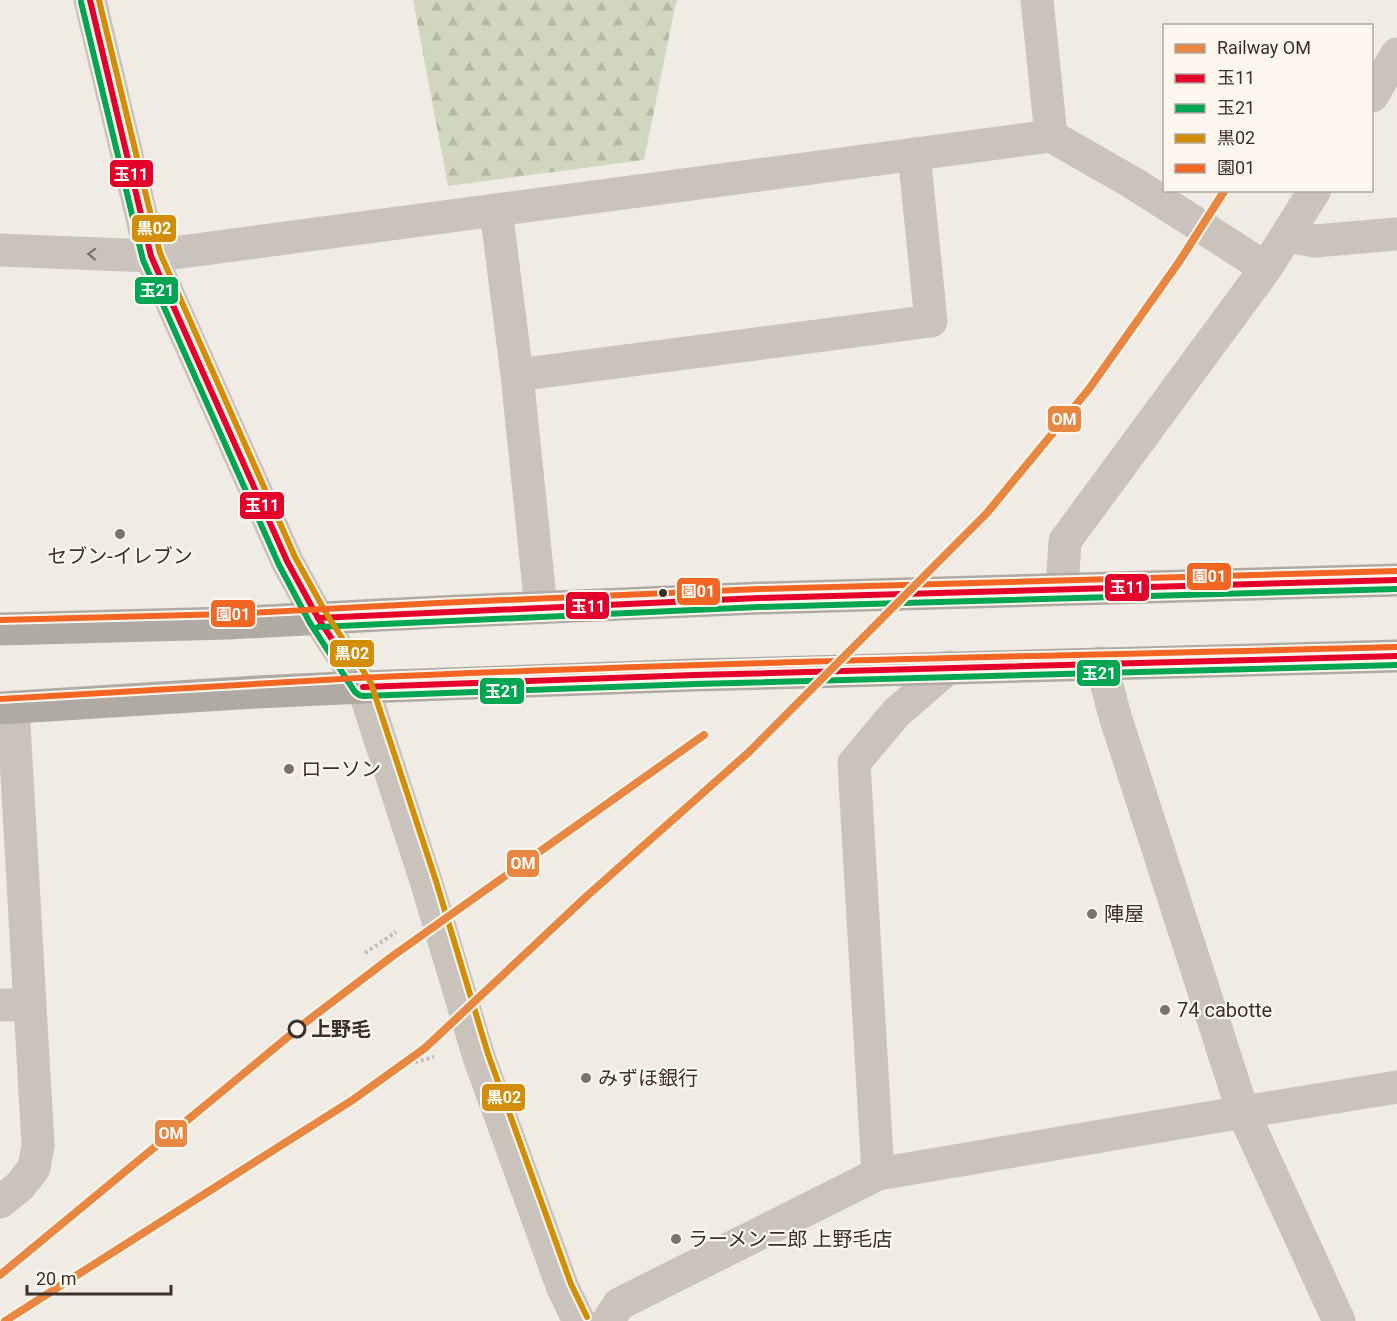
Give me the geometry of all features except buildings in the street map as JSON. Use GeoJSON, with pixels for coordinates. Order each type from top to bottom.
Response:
{"type":"FeatureCollection","features":[{"type":"Feature","properties":{"kind":"highway"},"geometry":{"type":"LineString","coordinates":[[0,629],[228,623],[759,598],[1397,580]]}},
{"type":"Feature","properties":{"kind":"highway"},"geometry":{"type":"LineString","coordinates":[[7,708],[363,687],[949,667],[1397,656]]}},
{"type":"Feature","properties":{"kind":"street"},"geometry":{"type":"LineString","coordinates":[[90,0],[151,256],[287,561],[318,618],[363,687],[427,884],[479,1057],[563,1288],[579,1321]]}},
{"type":"Feature","properties":{"kind":"street"},"geometry":{"type":"LineString","coordinates":[[1037,0],[1051,136]]}},
{"type":"Feature","properties":{"kind":"street"},"geometry":{"type":"LineString","coordinates":[[1373,93],[1397,54]]}},
{"type":"Feature","properties":{"kind":"street"},"geometry":{"type":"LineString","coordinates":[[0,250],[151,256],[1051,136],[1133,183],[1258,263]]}},
{"type":"Feature","properties":{"kind":"street"},"geometry":{"type":"LineString","coordinates":[[517,375],[931,321],[914,154]]}},
{"type":"Feature","properties":{"kind":"street"},"geometry":{"type":"LineString","coordinates":[[1062,589],[1065,540],[1258,263],[1287,236],[1313,192]]}},
{"type":"Feature","properties":{"kind":"street"},"geometry":{"type":"LineString","coordinates":[[496,210],[517,375],[541,608]]}},
{"type":"Feature","properties":{"kind":"street"},"geometry":{"type":"LineString","coordinates":[[1287,236],[1315,241],[1397,234]]}},
{"type":"Feature","properties":{"kind":"street"},"geometry":{"type":"LineString","coordinates":[[1101,663],[1115,716],[1243,1112],[1339,1321]]}},
{"type":"Feature","properties":{"kind":"street"},"geometry":{"type":"LineString","coordinates":[[878,1174],[854,762],[896,713],[949,667]]}},
{"type":"Feature","properties":{"kind":"street"},"geometry":{"type":"LineString","coordinates":[[0,1202],[20,1186],[34,1168],[38,1145],[15,1005],[7,708]]}},
{"type":"Feature","properties":{"kind":"street"},"geometry":{"type":"LineString","coordinates":[[608,1321],[620,1304],[878,1174],[1243,1112],[1394,1095]]}},
{"type":"Feature","properties":{"kind":"path"},"geometry":{"type":"LineString","coordinates":[[365,953],[398,931]]}},
{"type":"Feature","properties":{"kind":"green space"},"geometry":{"type":"Polygon","coordinates":[[[413,0],[679,0],[676,2],[644,160],[448,186],[413,0]]]}},
{"type":"Feature","properties":{"kind":"rail line","name":"OM"},"geometry":{"type":"LineString","coordinates":[[5,1321],[354,1099],[425,1048],[588,895],[749,752],[987,513],[1089,389],[1179,262],[1224,192]]}},
{"type":"Feature","properties":{"kind":"rail line","name":"OM"},"geometry":{"type":"LineString","coordinates":[[0,1275],[306,1022],[394,955],[704,735]]}},
{"type":"Feature","properties":{"kind":"transit line","name":"玉11"},"geometry":{"type":"LineString","coordinates":[[90,0],[151,256],[287,561],[318,618],[347,662]]}},
{"type":"Feature","properties":{"kind":"transit line","name":"黒02"},"geometry":{"type":"LineString","coordinates":[[99,0],[160,253],[295,557],[326,613],[371,683],[436,881],[488,1054],[571,1284],[587,1317]]}},
{"type":"Feature","properties":{"kind":"transit line","name":"玉21"},"geometry":{"type":"LineString","coordinates":[[81,2],[143,260],[279,565],[310,623],[359,695],[1397,665]]}},
{"type":"Feature","properties":{"kind":"transit line","name":"園01"},"geometry":{"type":"LineString","coordinates":[[0,620],[228,614],[759,589],[1397,571]]}},
{"type":"Feature","properties":{"kind":"transit line","name":"玉11"},"geometry":{"type":"LineString","coordinates":[[318,618],[759,598],[1397,580]]}},
{"type":"Feature","properties":{"kind":"transit line","name":"玉21"},"geometry":{"type":"LineString","coordinates":[[318,627],[759,607],[1397,589]]}},
{"type":"Feature","properties":{"kind":"transit line","name":"園01"},"geometry":{"type":"LineString","coordinates":[[0,699],[488,672],[1397,647]]}},
{"type":"Feature","properties":{"kind":"transit line","name":"玉11"},"geometry":{"type":"LineString","coordinates":[[363,687],[695,675],[1397,656]]}},
{"type":"Feature","properties":{"kind":"place","name":"セブン-イレブン"},"geometry":{"type":"Point","coordinates":[120,534]}},
{"type":"Feature","properties":{"kind":"place","name":"ローソン"},"geometry":{"type":"Point","coordinates":[289,769]}},
{"type":"Feature","properties":{"kind":"place","name":"陣屋"},"geometry":{"type":"Point","coordinates":[1092,914]}},
{"type":"Feature","properties":{"kind":"place","name":"74 cabotte"},"geometry":{"type":"Point","coordinates":[1165,1010]}},
{"type":"Feature","properties":{"kind":"place","name":"上野毛"},"geometry":{"type":"Point","coordinates":[297,1029]}},
{"type":"Feature","properties":{"kind":"place","name":"みずほ銀行"},"geometry":{"type":"Point","coordinates":[586,1078]}},
{"type":"Feature","properties":{"kind":"place","name":"ラーメン二郎 上野毛店"},"geometry":{"type":"Point","coordinates":[676,1239]}}]}
